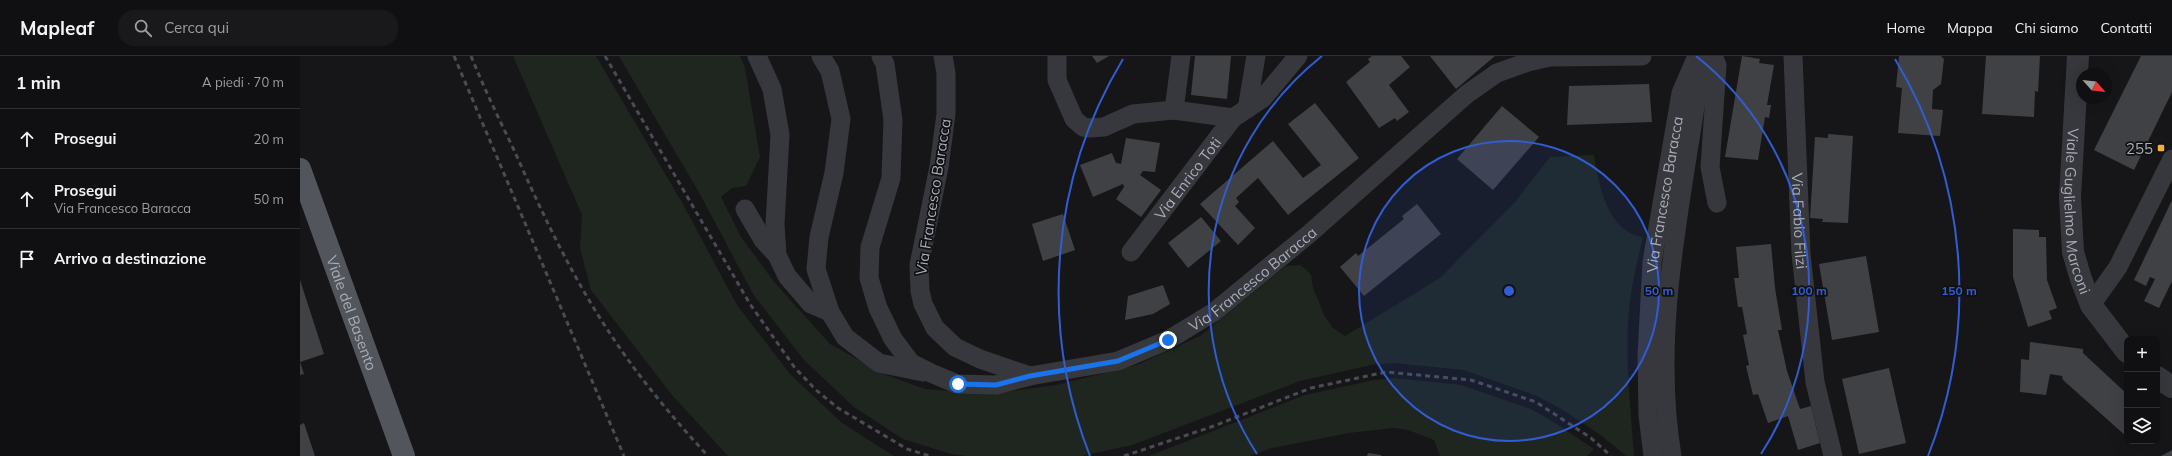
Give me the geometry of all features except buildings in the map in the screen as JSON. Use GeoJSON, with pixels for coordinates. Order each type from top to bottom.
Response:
{"type":"FeatureCollection","features":[{"type":"Feature","properties":{"kind":"main road","name":"Viale del Basento"},"geometry":{"type":"LineString","coordinates":[[300,169],[404,456]]}},
{"type":"Feature","properties":{"kind":"street"},"geometry":{"type":"LineString","coordinates":[[757,56],[772,90],[780,134],[775,224],[777,255]]}},
{"type":"Feature","properties":{"kind":"street"},"geometry":{"type":"LineString","coordinates":[[821,56],[830,71],[841,119],[834,173],[819,237],[816,269],[830,312],[846,337],[879,363],[931,374],[958,384],[996,385],[1030,376]]}},
{"type":"Feature","properties":{"kind":"street"},"geometry":{"type":"LineString","coordinates":[[881,56],[885,64],[893,120],[891,178],[870,247],[869,278],[878,308],[894,340],[911,363],[931,374]]}},
{"type":"Feature","properties":{"kind":"street","name":"Via Francesco Baracca"},"geometry":{"type":"LineString","coordinates":[[942,56],[946,73],[946,114],[939,167],[920,265],[920,291],[923,304],[936,328],[955,347],[967,354],[1030,376],[1118,361],[1168,340],[1214,312],[1308,234],[1468,94],[1497,73],[1528,62],[1550,57],[1642,56]]}},
{"type":"Feature","properties":{"kind":"street"},"geometry":{"type":"LineString","coordinates":[[1057,56],[1057,80],[1074,120],[1083,127],[1100,128],[1133,114],[1174,110],[1240,113]]}},
{"type":"Feature","properties":{"kind":"street"},"geometry":{"type":"LineString","coordinates":[[1174,110],[1181,56]]}},
{"type":"Feature","properties":{"kind":"street","name":"Via Enrico Toti"},"geometry":{"type":"LineString","coordinates":[[1240,113],[1256,56]]}},
{"type":"Feature","properties":{"kind":"street","name":"Via Enrico Toti"},"geometry":{"type":"LineString","coordinates":[[1131,252],[1240,113],[1263,98],[1298,56]]}},
{"type":"Feature","properties":{"kind":"street","name":"Via Francesco Baracca"},"geometry":{"type":"LineString","coordinates":[[1653,456],[1648,415],[1647,356],[1652,262],[1681,93],[1697,56]]}},
{"type":"Feature","properties":{"kind":"street","name":"Via Francesco Baracca"},"geometry":{"type":"LineString","coordinates":[[1672,456],[1669,438],[1666,380],[1666,326],[1672,264],[1703,56]]}},
{"type":"Feature","properties":{"kind":"street"},"geometry":{"type":"LineString","coordinates":[[1713,56],[1717,65],[1710,167],[1717,203]]}},
{"type":"Feature","properties":{"kind":"street","name":"Via Fabio Filzi"},"geometry":{"type":"LineString","coordinates":[[1793,56],[1801,254],[1816,382],[1833,456]]}},
{"type":"Feature","properties":{"kind":"street","name":"Viale Guglielmo Marconi"},"geometry":{"type":"LineString","coordinates":[[2078,56],[2070,197],[2073,252],[2091,305],[2124,348]]}},
{"type":"Feature","properties":{"kind":"street"},"geometry":{"type":"LineString","coordinates":[[2091,305],[2118,267],[2172,159]]}},
{"type":"Feature","properties":{"kind":"street"},"geometry":{"type":"LineString","coordinates":[[745,209],[763,240],[777,255],[787,276],[811,304],[830,312]]}},
{"type":"Feature","properties":{"kind":"street"},"geometry":{"type":"LineString","coordinates":[[2160,379],[2172,387]]}},
{"type":"Feature","properties":{"kind":"shaded area"},"geometry":{"type":"Polygon","coordinates":[[[513,56],[596,56],[684,206],[737,305],[790,374],[842,423],[894,456],[728,456],[672,395],[591,290],[580,248],[582,215],[513,56]]]}},
{"type":"Feature","properties":{"kind":"shaded area"},"geometry":{"type":"Polygon","coordinates":[[[619,56],[740,56],[745,68],[760,157],[746,186],[732,188],[721,197],[741,237],[775,283],[830,344],[884,374],[925,389],[990,394],[1056,385],[1137,365],[1200,336],[1286,266],[1300,265],[1311,274],[1313,288],[1325,317],[1333,328],[1345,336],[1440,278],[1515,202],[1550,157],[1594,155],[1598,179],[1613,217],[1621,226],[1631,233],[1643,237],[1631,292],[1628,325],[1628,374],[1634,456],[1626,456],[1602,436],[1563,410],[1537,396],[1464,370],[1394,363],[1371,365],[1300,381],[1132,445],[1081,456],[967,456],[951,454],[903,439],[854,407],[804,360],[753,294],[701,196],[619,56]]]}},
{"type":"Feature","properties":{"kind":"shaded area"},"geometry":{"type":"Polygon","coordinates":[[[1394,378],[1461,385],[1531,409],[1594,449],[1587,456],[1440,456],[1434,440],[1408,430],[1394,428],[1349,433],[1272,448],[1249,456],[1149,456],[1305,395],[1374,380],[1394,378]]]}},
{"type":"Feature","properties":{"kind":"railway"},"geometry":{"type":"LineString","coordinates":[[454,56],[624,456]]}},
{"type":"Feature","properties":{"kind":"railway"},"geometry":{"type":"LineString","coordinates":[[471,56],[535,197],[583,290],[611,335],[645,383],[708,456]]}},
{"type":"Feature","properties":{"kind":"railway"},"geometry":{"type":"LineString","coordinates":[[605,56],[750,304],[795,368],[816,390],[838,408],[907,449],[930,456]]}},
{"type":"Feature","properties":{"kind":"railway"},"geometry":{"type":"LineString","coordinates":[[1124,456],[1211,427],[1311,388],[1386,372],[1471,380],[1536,402],[1591,438],[1611,456]]}},
{"type":"Feature","properties":{"kind":"place","name":"255"},"geometry":{"type":"Point","coordinates":[2161,148]}},
{"type":"Feature","properties":{"kind":"route"},"geometry":{"type":"LineString","coordinates":[[958,384],[996,385],[1030,376],[1064,372],[1118,361],[1168,340]]}}]}
